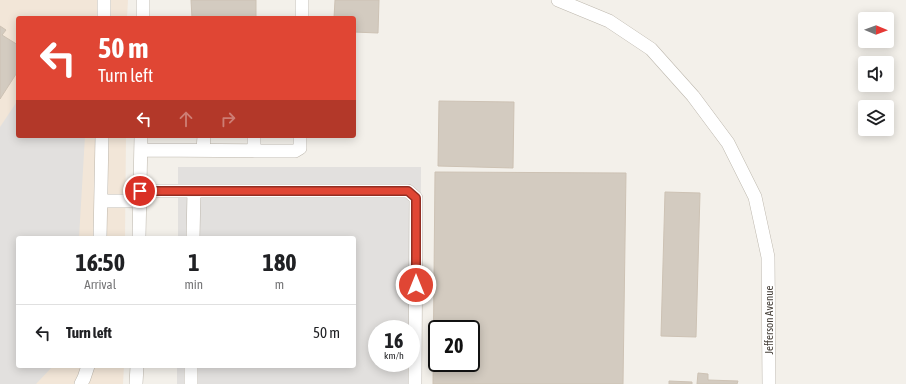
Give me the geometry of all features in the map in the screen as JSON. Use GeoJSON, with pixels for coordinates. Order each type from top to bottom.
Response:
{"type":"FeatureCollection","features":[{"type":"Feature","properties":{"kind":"street"},"geometry":{"type":"LineString","coordinates":[[104,0],[104,16]]}},
{"type":"Feature","properties":{"kind":"street"},"geometry":{"type":"LineString","coordinates":[[143,0],[143,16]]}},
{"type":"Feature","properties":{"kind":"street"},"geometry":{"type":"LineString","coordinates":[[302,0],[302,16]]}},
{"type":"Feature","properties":{"kind":"street","name":"Jefferson Avenue"},"geometry":{"type":"LineString","coordinates":[[558,0],[609,21],[651,49],[693,96],[728,143],[755,197],[768,257],[769,384]]}},
{"type":"Feature","properties":{"kind":"street"},"geometry":{"type":"LineString","coordinates":[[100,236],[102,138]]}},
{"type":"Feature","properties":{"kind":"street"},"geometry":{"type":"LineString","coordinates":[[139,236],[141,138]]}},
{"type":"Feature","properties":{"kind":"street"},"geometry":{"type":"LineString","coordinates":[[204,138],[204,150]]}},
{"type":"Feature","properties":{"kind":"street"},"geometry":{"type":"LineString","coordinates":[[254,138],[254,151]]}},
{"type":"Feature","properties":{"kind":"street"},"geometry":{"type":"LineString","coordinates":[[141,150],[295,151],[300,148],[300,138]]}},
{"type":"Feature","properties":{"kind":"street"},"geometry":{"type":"LineString","coordinates":[[101,201],[194,191],[408,191],[416,198],[415,384]]}},
{"type":"Feature","properties":{"kind":"street"},"geometry":{"type":"LineString","coordinates":[[193,236],[194,191]]}},
{"type":"Feature","properties":{"kind":"street"},"geometry":{"type":"LineString","coordinates":[[80,384],[87,368]]}},
{"type":"Feature","properties":{"kind":"street"},"geometry":{"type":"LineString","coordinates":[[136,384],[137,368]]}},
{"type":"Feature","properties":{"kind":"street"},"geometry":{"type":"LineString","coordinates":[[191,368],[191,384]]}},
{"type":"Feature","properties":{"kind":"shaded area"},"geometry":{"type":"Polygon","coordinates":[[[0,0],[128,0],[127,16],[16,16],[16,138],[126,138],[125,236],[16,236],[16,368],[124,368],[123,384],[0,384],[0,0]]]}},
{"type":"Feature","properties":{"kind":"shaded area"},"geometry":{"type":"Polygon","coordinates":[[[16,103],[16,138],[85,138],[79,236],[16,236],[16,368],[51,368],[36,384],[0,384],[0,127],[16,103]]]}},
{"type":"Feature","properties":{"kind":"shaded area"},"geometry":{"type":"Polygon","coordinates":[[[178,167],[421,167],[420,384],[177,384],[177,368],[356,368],[356,236],[178,236],[178,167]]]}},
{"type":"Feature","properties":{"kind":"building"},"geometry":{"type":"Polygon","coordinates":[[[191,0],[256,0],[256,16],[192,16],[191,0]]]}},
{"type":"Feature","properties":{"kind":"building"},"geometry":{"type":"Polygon","coordinates":[[[335,0],[379,0],[378,33],[356,32],[356,16],[334,16],[335,0]]]}},
{"type":"Feature","properties":{"kind":"building"},"geometry":{"type":"Polygon","coordinates":[[[0,26],[6,30],[2,35],[16,44],[16,74],[0,99],[0,26]]]}},
{"type":"Feature","properties":{"kind":"building"},"geometry":{"type":"Polygon","coordinates":[[[439,101],[514,102],[513,168],[438,166],[439,101]]]}},
{"type":"Feature","properties":{"kind":"building"},"geometry":{"type":"Polygon","coordinates":[[[435,172],[626,173],[623,384],[433,384],[433,372],[480,372],[480,320],[434,320],[435,172]]]}},
{"type":"Feature","properties":{"kind":"building"},"geometry":{"type":"Polygon","coordinates":[[[665,192],[700,193],[696,337],[661,336],[665,192]]]}},
{"type":"Feature","properties":{"kind":"building"},"geometry":{"type":"Polygon","coordinates":[[[698,373],[708,374],[708,380],[738,381],[737,384],[697,384],[698,373]]]}},
{"type":"Feature","properties":{"kind":"building"},"geometry":{"type":"Polygon","coordinates":[[[669,381],[692,382],[692,384],[669,384],[669,381]]]}},
{"type":"Feature","properties":{"kind":"route"},"geometry":{"type":"LineString","coordinates":[[140,191],[408,191],[416,198],[416,285]]}}]}
